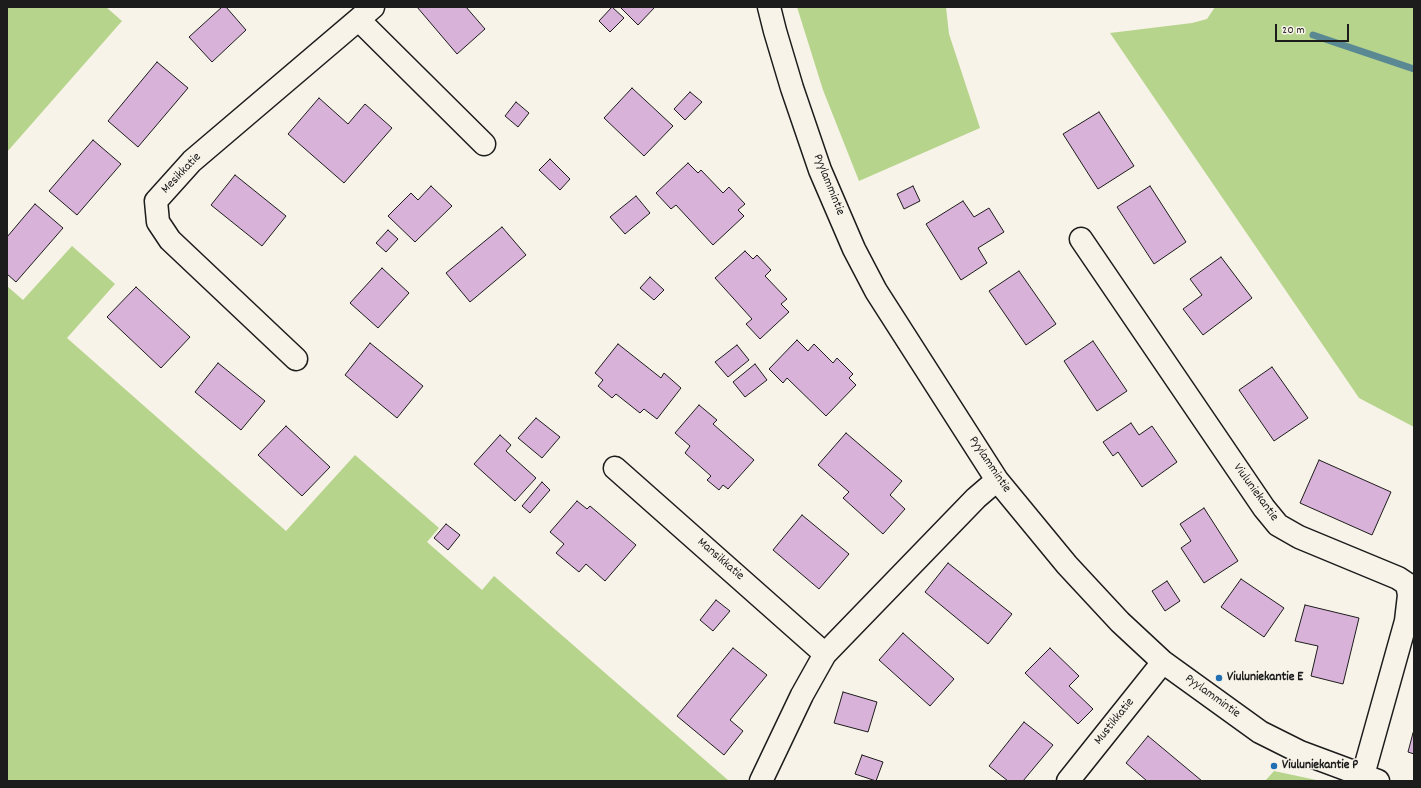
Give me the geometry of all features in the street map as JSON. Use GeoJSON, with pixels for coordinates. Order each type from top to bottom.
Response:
{"type":"FeatureCollection","features":[{"type":"Feature","properties":{"kind":"street","name":"Pyylammintie"},"geometry":{"type":"LineString","coordinates":[[769,7],[792,88],[818,162],[854,249],[876,291],[997,480],[1067,565],[1120,622],[1163,662],[1260,732],[1300,752],[1371,778]]}},
{"type":"Feature","properties":{"kind":"street"},"geometry":{"type":"LineString","coordinates":[[366,13],[484,144]]}},
{"type":"Feature","properties":{"kind":"street","name":"Mesikkatie"},"geometry":{"type":"LineString","coordinates":[[296,359],[170,240],[158,222],[156,201],[192,161],[366,13]]}},
{"type":"Feature","properties":{"kind":"street","name":"Viuluniekantie"},"geometry":{"type":"LineString","coordinates":[[1081,239],[1264,508],[1278,525],[1299,537],[1398,578],[1406,584],[1409,595],[1406,621],[1371,778]]}},
{"type":"Feature","properties":{"kind":"street","name":"Mansikkatie"},"geometry":{"type":"LineString","coordinates":[[615,468],[825,654]]}},
{"type":"Feature","properties":{"kind":"street"},"geometry":{"type":"LineString","coordinates":[[761,781],[802,695],[825,654],[976,498],[997,480]]}},
{"type":"Feature","properties":{"kind":"street","name":"Mustikkatie"},"geometry":{"type":"LineString","coordinates":[[1068,781],[1163,662]]}},
{"type":"Feature","properties":{"kind":"green space"},"geometry":{"type":"Polygon","coordinates":[[[7,7],[106,7],[122,21],[7,152],[7,7]]]}},
{"type":"Feature","properties":{"kind":"green space"},"geometry":{"type":"Polygon","coordinates":[[[797,7],[946,7],[949,34],[980,128],[859,181],[823,90],[797,7]]]}},
{"type":"Feature","properties":{"kind":"green space"},"geometry":{"type":"Polygon","coordinates":[[[1215,7],[1414,7],[1414,427],[1359,398],[1110,33],[1192,23],[1207,19],[1215,7]]]}},
{"type":"Feature","properties":{"kind":"green space"},"geometry":{"type":"Polygon","coordinates":[[[72,246],[115,284],[67,338],[286,531],[355,455],[439,528],[427,542],[482,590],[494,576],[729,781],[7,781],[7,286],[23,300],[72,246]]]}},
{"type":"Feature","properties":{"kind":"green space"},"geometry":{"type":"Polygon","coordinates":[[[1274,771],[1321,781],[1265,781],[1274,771]]]}},
{"type":"Feature","properties":{"kind":"building"},"geometry":{"type":"Polygon","coordinates":[[[222,7],[226,7],[246,30],[212,62],[189,37],[222,7]]]}},
{"type":"Feature","properties":{"kind":"building"},"geometry":{"type":"Polygon","coordinates":[[[417,7],[466,7],[485,29],[457,54],[417,7]]]}},
{"type":"Feature","properties":{"kind":"building"},"geometry":{"type":"Polygon","coordinates":[[[612,7],[624,18],[610,32],[599,21],[612,7]]]}},
{"type":"Feature","properties":{"kind":"building"},"geometry":{"type":"Polygon","coordinates":[[[620,7],[655,7],[638,25],[620,7]]]}},
{"type":"Feature","properties":{"kind":"building"},"geometry":{"type":"Polygon","coordinates":[[[157,62],[188,88],[138,147],[108,121],[157,62]]]}},
{"type":"Feature","properties":{"kind":"building"},"geometry":{"type":"Polygon","coordinates":[[[632,88],[673,126],[644,156],[604,118],[632,88]]]}},
{"type":"Feature","properties":{"kind":"building"},"geometry":{"type":"Polygon","coordinates":[[[690,92],[702,102],[685,120],[674,109],[690,92]]]}},
{"type":"Feature","properties":{"kind":"building"},"geometry":{"type":"Polygon","coordinates":[[[319,98],[348,124],[365,104],[392,128],[344,183],[288,134],[319,98]]]}},
{"type":"Feature","properties":{"kind":"building"},"geometry":{"type":"Polygon","coordinates":[[[516,102],[529,113],[518,127],[505,116],[516,102]]]}},
{"type":"Feature","properties":{"kind":"building"},"geometry":{"type":"Polygon","coordinates":[[[1099,112],[1134,166],[1098,189],[1063,134],[1099,112]]]}},
{"type":"Feature","properties":{"kind":"building"},"geometry":{"type":"Polygon","coordinates":[[[93,140],[121,164],[77,215],[49,191],[93,140]]]}},
{"type":"Feature","properties":{"kind":"building"},"geometry":{"type":"Polygon","coordinates":[[[550,159],[570,179],[560,190],[539,170],[550,159]]]}},
{"type":"Feature","properties":{"kind":"building"},"geometry":{"type":"Polygon","coordinates":[[[688,163],[698,173],[701,170],[723,193],[729,187],[745,204],[738,210],[744,216],[713,245],[676,205],[671,209],[656,193],[688,163]]]}},
{"type":"Feature","properties":{"kind":"building"},"geometry":{"type":"Polygon","coordinates":[[[235,175],[286,216],[262,246],[211,205],[235,175]]]}},
{"type":"Feature","properties":{"kind":"building"},"geometry":{"type":"Polygon","coordinates":[[[431,186],[452,206],[415,242],[388,216],[411,193],[418,200],[431,186]]]}},
{"type":"Feature","properties":{"kind":"building"},"geometry":{"type":"Polygon","coordinates":[[[913,186],[920,201],[904,209],[897,194],[913,186]]]}},
{"type":"Feature","properties":{"kind":"building"},"geometry":{"type":"Polygon","coordinates":[[[1150,186],[1186,242],[1154,264],[1117,207],[1150,186]]]}},
{"type":"Feature","properties":{"kind":"building"},"geometry":{"type":"Polygon","coordinates":[[[636,196],[650,213],[625,234],[610,217],[636,196]]]}},
{"type":"Feature","properties":{"kind":"building"},"geometry":{"type":"Polygon","coordinates":[[[963,201],[974,217],[989,208],[1004,232],[978,248],[987,263],[961,280],[926,224],[963,201]]]}},
{"type":"Feature","properties":{"kind":"building"},"geometry":{"type":"Polygon","coordinates":[[[35,204],[63,228],[16,282],[7,274],[7,237],[35,204]]]}},
{"type":"Feature","properties":{"kind":"building"},"geometry":{"type":"Polygon","coordinates":[[[502,227],[526,255],[470,302],[446,273],[502,227]]]}},
{"type":"Feature","properties":{"kind":"building"},"geometry":{"type":"Polygon","coordinates":[[[388,230],[398,239],[386,252],[376,243],[388,230]]]}},
{"type":"Feature","properties":{"kind":"building"},"geometry":{"type":"Polygon","coordinates":[[[745,251],[753,259],[757,255],[771,270],[765,276],[787,299],[781,304],[789,312],[760,339],[746,324],[752,319],[715,278],[745,251]]]}},
{"type":"Feature","properties":{"kind":"building"},"geometry":{"type":"Polygon","coordinates":[[[1221,257],[1252,298],[1203,335],[1183,309],[1202,295],[1190,279],[1221,257]]]}},
{"type":"Feature","properties":{"kind":"building"},"geometry":{"type":"Polygon","coordinates":[[[382,268],[409,293],[378,328],[350,303],[382,268]]]}},
{"type":"Feature","properties":{"kind":"building"},"geometry":{"type":"Polygon","coordinates":[[[1019,271],[1056,324],[1026,345],[989,291],[1019,271]]]}},
{"type":"Feature","properties":{"kind":"building"},"geometry":{"type":"Polygon","coordinates":[[[650,277],[664,290],[654,300],[640,288],[650,277]]]}},
{"type":"Feature","properties":{"kind":"building"},"geometry":{"type":"Polygon","coordinates":[[[136,287],[190,337],[161,368],[107,317],[136,287]]]}},
{"type":"Feature","properties":{"kind":"building"},"geometry":{"type":"Polygon","coordinates":[[[797,340],[808,351],[814,344],[833,363],[837,358],[853,374],[849,378],[856,385],[826,416],[787,378],[783,383],[769,369],[797,340]]]}},
{"type":"Feature","properties":{"kind":"building"},"geometry":{"type":"Polygon","coordinates":[[[1093,341],[1127,391],[1097,411],[1064,361],[1093,341]]]}},
{"type":"Feature","properties":{"kind":"building"},"geometry":{"type":"Polygon","coordinates":[[[370,343],[423,386],[397,418],[345,375],[370,343]]]}},
{"type":"Feature","properties":{"kind":"building"},"geometry":{"type":"Polygon","coordinates":[[[618,344],[661,378],[664,373],[681,388],[657,419],[644,409],[640,413],[616,394],[612,398],[598,386],[603,380],[595,373],[618,344]]]}},
{"type":"Feature","properties":{"kind":"building"},"geometry":{"type":"Polygon","coordinates":[[[737,345],[749,360],[728,377],[715,362],[737,345]]]}},
{"type":"Feature","properties":{"kind":"building"},"geometry":{"type":"Polygon","coordinates":[[[218,363],[265,401],[241,430],[195,392],[218,363]]]}},
{"type":"Feature","properties":{"kind":"building"},"geometry":{"type":"Polygon","coordinates":[[[755,364],[767,380],[745,397],[733,382],[755,364]]]}},
{"type":"Feature","properties":{"kind":"building"},"geometry":{"type":"Polygon","coordinates":[[[1272,367],[1308,418],[1274,441],[1239,390],[1272,367]]]}},
{"type":"Feature","properties":{"kind":"building"},"geometry":{"type":"Polygon","coordinates":[[[699,405],[717,420],[713,424],[754,460],[728,489],[723,485],[719,490],[707,480],[711,476],[685,453],[690,446],[675,433],[699,405]]]}},
{"type":"Feature","properties":{"kind":"building"},"geometry":{"type":"Polygon","coordinates":[[[536,418],[560,437],[542,458],[518,438],[536,418]]]}},
{"type":"Feature","properties":{"kind":"building"},"geometry":{"type":"Polygon","coordinates":[[[1131,423],[1139,435],[1152,426],[1177,462],[1142,487],[1118,452],[1113,456],[1103,442],[1131,423]]]}},
{"type":"Feature","properties":{"kind":"building"},"geometry":{"type":"Polygon","coordinates":[[[286,426],[330,467],[302,496],[258,455],[286,426]]]}},
{"type":"Feature","properties":{"kind":"building"},"geometry":{"type":"Polygon","coordinates":[[[846,433],[902,481],[890,495],[905,509],[883,534],[843,498],[849,492],[818,465],[846,433]]]}},
{"type":"Feature","properties":{"kind":"building"},"geometry":{"type":"Polygon","coordinates":[[[500,435],[511,445],[506,451],[536,478],[515,501],[474,464],[500,435]]]}},
{"type":"Feature","properties":{"kind":"building"},"geometry":{"type":"Polygon","coordinates":[[[1319,460],[1391,492],[1372,535],[1300,503],[1319,460]]]}},
{"type":"Feature","properties":{"kind":"building"},"geometry":{"type":"Polygon","coordinates":[[[542,482],[550,490],[530,513],[522,506],[542,482]]]}},
{"type":"Feature","properties":{"kind":"building"},"geometry":{"type":"Polygon","coordinates":[[[577,501],[587,509],[590,506],[636,545],[605,581],[586,564],[579,572],[556,553],[564,544],[550,532],[577,501]]]}},
{"type":"Feature","properties":{"kind":"building"},"geometry":{"type":"Polygon","coordinates":[[[1204,508],[1238,561],[1204,583],[1181,548],[1191,541],[1180,524],[1204,508]]]}},
{"type":"Feature","properties":{"kind":"building"},"geometry":{"type":"Polygon","coordinates":[[[802,515],[849,554],[819,589],[773,550],[802,515]]]}},
{"type":"Feature","properties":{"kind":"building"},"geometry":{"type":"Polygon","coordinates":[[[446,524],[460,535],[448,550],[434,538],[446,524]]]}},
{"type":"Feature","properties":{"kind":"building"},"geometry":{"type":"Polygon","coordinates":[[[948,563],[1012,614],[988,644],[925,592],[948,563]]]}},
{"type":"Feature","properties":{"kind":"building"},"geometry":{"type":"Polygon","coordinates":[[[1241,579],[1284,608],[1264,637],[1221,607],[1241,579]]]}},
{"type":"Feature","properties":{"kind":"building"},"geometry":{"type":"Polygon","coordinates":[[[1167,581],[1180,601],[1165,611],[1152,591],[1167,581]]]}},
{"type":"Feature","properties":{"kind":"building"},"geometry":{"type":"Polygon","coordinates":[[[716,600],[730,611],[713,631],[700,620],[716,600]]]}},
{"type":"Feature","properties":{"kind":"building"},"geometry":{"type":"Polygon","coordinates":[[[1305,605],[1359,618],[1343,684],[1311,676],[1318,646],[1295,641],[1305,605]]]}},
{"type":"Feature","properties":{"kind":"building"},"geometry":{"type":"Polygon","coordinates":[[[903,633],[954,679],[930,706],[879,660],[903,633]]]}},
{"type":"Feature","properties":{"kind":"building"},"geometry":{"type":"Polygon","coordinates":[[[733,648],[767,675],[730,720],[743,731],[724,755],[677,716],[733,648]]]}},
{"type":"Feature","properties":{"kind":"building"},"geometry":{"type":"Polygon","coordinates":[[[1050,648],[1079,676],[1069,686],[1093,709],[1078,724],[1025,673],[1050,648]]]}},
{"type":"Feature","properties":{"kind":"building"},"geometry":{"type":"Polygon","coordinates":[[[843,692],[877,702],[868,732],[834,723],[843,692]]]}},
{"type":"Feature","properties":{"kind":"building"},"geometry":{"type":"Polygon","coordinates":[[[1024,722],[1053,745],[1023,781],[1008,781],[989,766],[1024,722]]]}},
{"type":"Feature","properties":{"kind":"building"},"geometry":{"type":"Polygon","coordinates":[[[1414,733],[1414,754],[1408,752],[1414,733]]]}},
{"type":"Feature","properties":{"kind":"building"},"geometry":{"type":"Polygon","coordinates":[[[1148,736],[1202,781],[1147,781],[1126,763],[1148,736]]]}},
{"type":"Feature","properties":{"kind":"building"},"geometry":{"type":"Polygon","coordinates":[[[862,755],[883,762],[876,781],[855,774],[862,755]]]}},
{"type":"Feature","properties":{"kind":"waterway"},"geometry":{"type":"LineString","coordinates":[[1313,35],[1414,69]]}},
{"type":"Feature","properties":{"kind":"place","name":"Viuluniekantie E"},"geometry":{"type":"Point","coordinates":[1219,678]}},
{"type":"Feature","properties":{"kind":"place","name":"Viuluniekantie P"},"geometry":{"type":"Point","coordinates":[1274,766]}}]}
